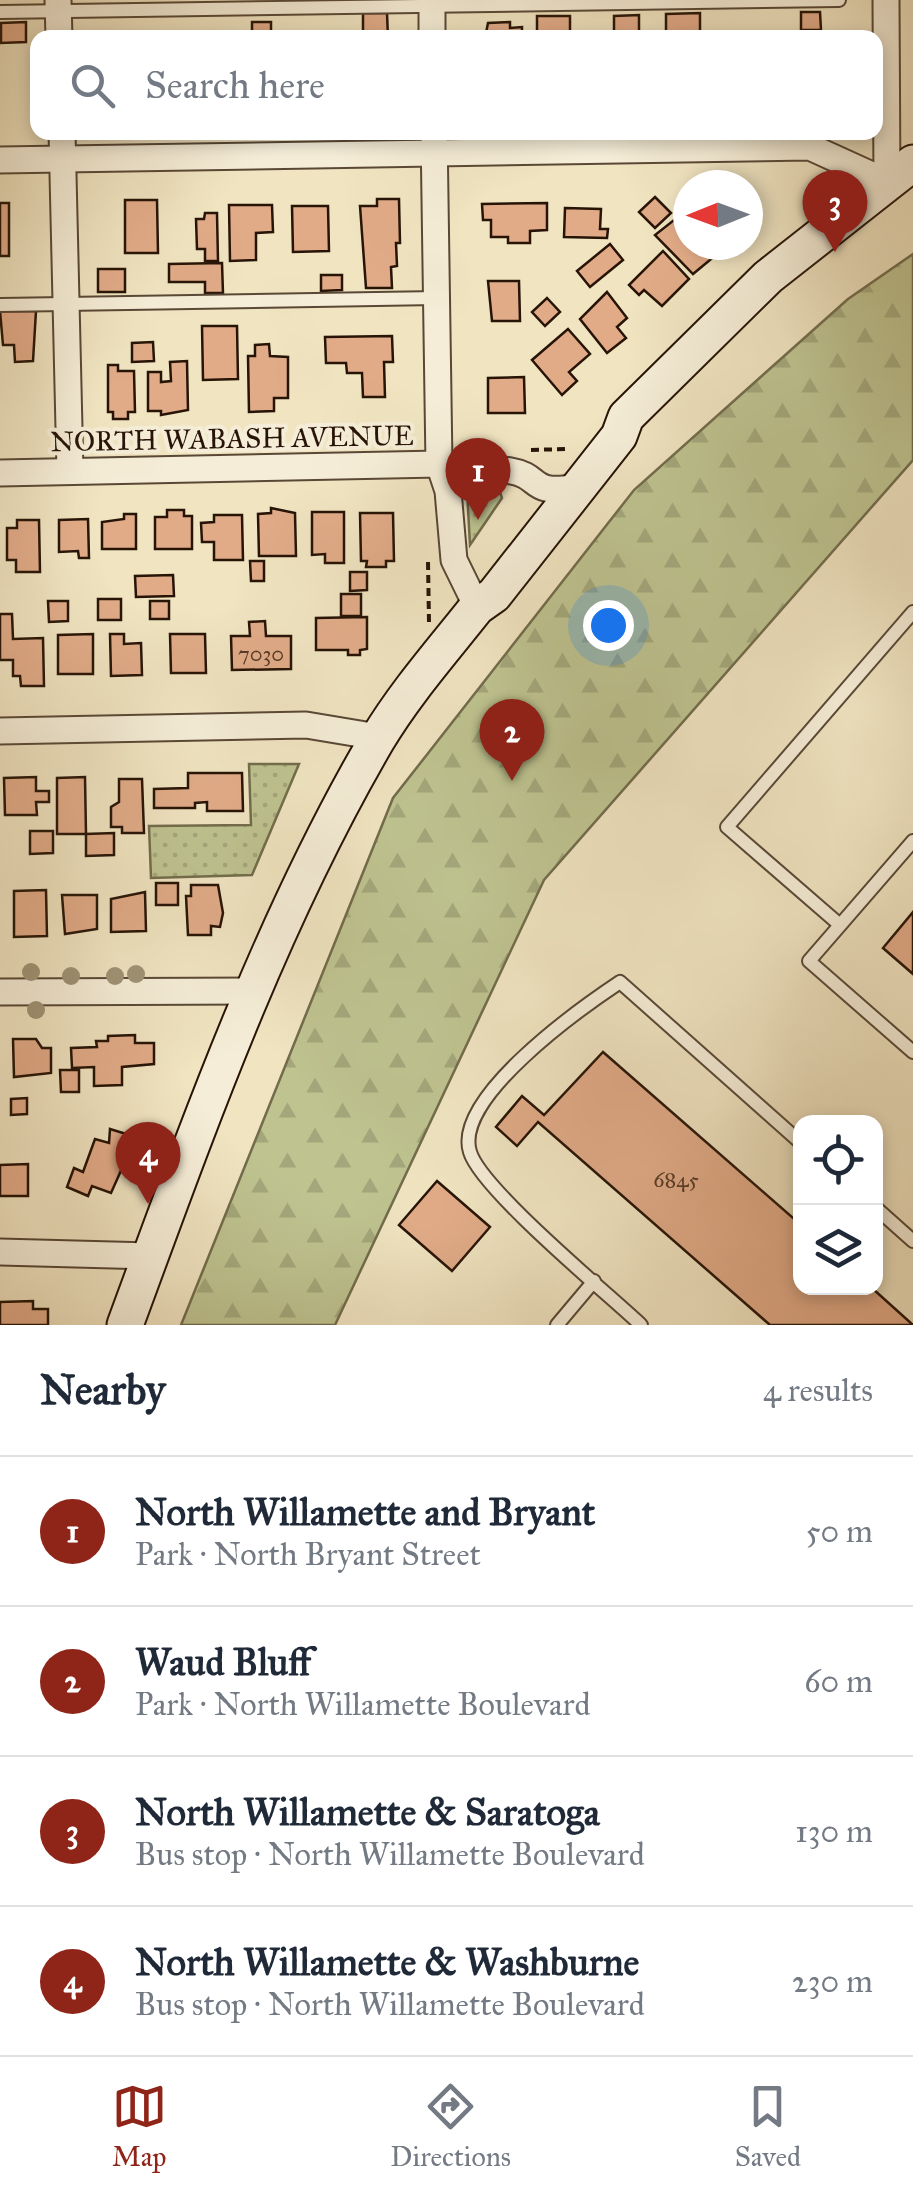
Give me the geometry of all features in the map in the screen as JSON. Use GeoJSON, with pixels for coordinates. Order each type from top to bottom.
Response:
{"type":"FeatureCollection","features":[{"type":"Feature","properties":{"kind":"main road"},"geometry":{"type":"LineString","coordinates":[[125,1325],[256,991],[316,852],[378,738],[477,607],[482,588],[562,489],[619,436],[626,416],[768,276],[900,172]]}},
{"type":"Feature","properties":{"kind":"street"},"geometry":{"type":"LineString","coordinates":[[0,160],[434,143],[810,147],[900,172],[886,0]]}},
{"type":"Feature","properties":{"kind":"street"},"geometry":{"type":"LineString","coordinates":[[432,3],[432,30]]}},
{"type":"Feature","properties":{"kind":"street"},"geometry":{"type":"LineString","coordinates":[[63,140],[70,471]]}},
{"type":"Feature","properties":{"kind":"street"},"geometry":{"type":"LineString","coordinates":[[434,143],[440,464],[448,491],[454,560],[477,607]]}},
{"type":"Feature","properties":{"kind":"street","name":"NORTH WABASH AVENUE"},"geometry":{"type":"LineString","coordinates":[[0,472],[440,464],[468,471],[517,472],[562,489]]}},
{"type":"Feature","properties":{"kind":"street"},"geometry":{"type":"LineString","coordinates":[[0,730],[306,725],[378,738]]}},
{"type":"Feature","properties":{"kind":"street"},"geometry":{"type":"LineString","coordinates":[[0,992],[256,991]]}},
{"type":"Feature","properties":{"kind":"street"},"geometry":{"type":"LineString","coordinates":[[0,1252],[150,1256]]}},
{"type":"Feature","properties":{"kind":"lane"},"geometry":{"type":"LineString","coordinates":[[0,12],[58,5],[838,0]]}},
{"type":"Feature","properties":{"kind":"lane"},"geometry":{"type":"LineString","coordinates":[[0,304],[437,298]]}},
{"type":"Feature","properties":{"kind":"lane"},"geometry":{"type":"LineString","coordinates":[[840,925],[727,827],[913,612]]}},
{"type":"Feature","properties":{"kind":"lane"},"geometry":{"type":"LineString","coordinates":[[913,841],[809,961],[913,1052]]}},
{"type":"Feature","properties":{"kind":"lane"},"geometry":{"type":"LineString","coordinates":[[641,1325],[525,1219],[468,1150],[468,1133],[477,1111],[555,1026],[620,982],[793,1136]]}},
{"type":"Feature","properties":{"kind":"lane"},"geometry":{"type":"LineString","coordinates":[[883,1214],[913,1241]]}},
{"type":"Feature","properties":{"kind":"lane"},"geometry":{"type":"LineString","coordinates":[[557,1325],[594,1281]]}},
{"type":"Feature","properties":{"kind":"path"},"geometry":{"type":"LineString","coordinates":[[428,549],[430,667]]}},
{"type":"Feature","properties":{"kind":"green space"},"geometry":{"type":"Polygon","coordinates":[[[913,254],[913,460],[544,880],[335,1325],[181,1325],[393,798],[634,490],[848,299],[913,254]]]}},
{"type":"Feature","properties":{"kind":"green space"},"geometry":{"type":"Polygon","coordinates":[[[499,489],[502,498],[470,545],[467,490],[499,489]]]}},
{"type":"Feature","properties":{"kind":"green space"},"geometry":{"type":"Polygon","coordinates":[[[249,764],[299,764],[252,875],[151,878],[149,826],[251,825],[249,764]]]}},
{"type":"Feature","properties":{"kind":"building"},"geometry":{"type":"Polygon","coordinates":[[[801,12],[820,12],[821,30],[801,30],[801,12]]]}},
{"type":"Feature","properties":{"kind":"building"},"geometry":{"type":"Polygon","coordinates":[[[363,13],[387,13],[388,30],[363,30],[363,13]]]}},
{"type":"Feature","properties":{"kind":"building"},"geometry":{"type":"Polygon","coordinates":[[[700,13],[700,30],[666,30],[666,14],[700,13]]]}},
{"type":"Feature","properties":{"kind":"building"},"geometry":{"type":"Polygon","coordinates":[[[639,15],[639,30],[614,30],[614,16],[639,15]]]}},
{"type":"Feature","properties":{"kind":"building"},"geometry":{"type":"Polygon","coordinates":[[[537,16],[570,16],[570,30],[537,30],[537,16]]]}},
{"type":"Feature","properties":{"kind":"building"},"geometry":{"type":"Polygon","coordinates":[[[26,22],[26,42],[1,43],[1,23],[26,22]]]}},
{"type":"Feature","properties":{"kind":"building"},"geometry":{"type":"Polygon","coordinates":[[[252,22],[271,22],[271,30],[252,30],[252,22]]]}},
{"type":"Feature","properties":{"kind":"building"},"geometry":{"type":"Polygon","coordinates":[[[510,22],[510,28],[522,30],[487,30],[488,23],[510,22]]]}},
{"type":"Feature","properties":{"kind":"building"},"geometry":{"type":"Polygon","coordinates":[[[655,197],[671,213],[655,228],[639,212],[655,197]]]}},
{"type":"Feature","properties":{"kind":"building"},"geometry":{"type":"Polygon","coordinates":[[[377,199],[399,199],[400,243],[396,243],[397,266],[391,267],[392,288],[366,288],[360,206],[377,206],[377,199]]]}},
{"type":"Feature","properties":{"kind":"building"},"geometry":{"type":"Polygon","coordinates":[[[125,200],[157,200],[158,253],[125,253],[125,200]]]}},
{"type":"Feature","properties":{"kind":"building"},"geometry":{"type":"Polygon","coordinates":[[[0,203],[9,203],[9,256],[0,256],[0,203]]]}},
{"type":"Feature","properties":{"kind":"building"},"geometry":{"type":"Polygon","coordinates":[[[547,203],[547,230],[530,231],[530,243],[508,243],[508,237],[491,237],[491,220],[483,220],[482,204],[547,203]]]}},
{"type":"Feature","properties":{"kind":"building"},"geometry":{"type":"Polygon","coordinates":[[[229,205],[272,205],[273,232],[256,233],[256,260],[230,261],[229,205]]]}},
{"type":"Feature","properties":{"kind":"building"},"geometry":{"type":"Polygon","coordinates":[[[292,206],[328,206],[329,251],[293,252],[292,206]]]}},
{"type":"Feature","properties":{"kind":"building"},"geometry":{"type":"Polygon","coordinates":[[[565,208],[601,209],[600,229],[608,229],[607,238],[564,237],[565,208]]]}},
{"type":"Feature","properties":{"kind":"building"},"geometry":{"type":"Polygon","coordinates":[[[205,213],[217,213],[218,261],[205,261],[205,249],[197,249],[196,219],[204,219],[205,213]]]}},
{"type":"Feature","properties":{"kind":"building"},"geometry":{"type":"Polygon","coordinates":[[[673,221],[673,253],[655,235],[673,221]]]}},
{"type":"Feature","properties":{"kind":"building"},"geometry":{"type":"Polygon","coordinates":[[[610,244],[623,260],[590,287],[577,271],[610,244]]]}},
{"type":"Feature","properties":{"kind":"building"},"geometry":{"type":"Polygon","coordinates":[[[663,251],[689,279],[662,306],[644,290],[639,295],[629,285],[663,251]]]}},
{"type":"Feature","properties":{"kind":"building"},"geometry":{"type":"Polygon","coordinates":[[[679,260],[710,260],[693,274],[679,260]]]}},
{"type":"Feature","properties":{"kind":"building"},"geometry":{"type":"Polygon","coordinates":[[[222,263],[223,293],[205,293],[205,282],[169,282],[169,264],[222,263]]]}},
{"type":"Feature","properties":{"kind":"building"},"geometry":{"type":"Polygon","coordinates":[[[98,269],[125,269],[125,292],[98,292],[98,269]]]}},
{"type":"Feature","properties":{"kind":"building"},"geometry":{"type":"Polygon","coordinates":[[[321,275],[342,275],[342,290],[321,291],[321,275]]]}},
{"type":"Feature","properties":{"kind":"building"},"geometry":{"type":"Polygon","coordinates":[[[488,281],[519,281],[520,321],[492,321],[488,281]]]}},
{"type":"Feature","properties":{"kind":"building"},"geometry":{"type":"Polygon","coordinates":[[[607,292],[627,318],[617,327],[626,338],[607,353],[580,319],[607,292]]]}},
{"type":"Feature","properties":{"kind":"building"},"geometry":{"type":"Polygon","coordinates":[[[547,298],[560,312],[545,326],[532,312],[547,298]]]}},
{"type":"Feature","properties":{"kind":"building"},"geometry":{"type":"Polygon","coordinates":[[[0,311],[36,311],[33,361],[15,362],[14,345],[3,345],[0,311]]]}},
{"type":"Feature","properties":{"kind":"building"},"geometry":{"type":"Polygon","coordinates":[[[202,326],[237,326],[238,379],[203,380],[202,326]]]}},
{"type":"Feature","properties":{"kind":"building"},"geometry":{"type":"Polygon","coordinates":[[[568,329],[590,354],[569,372],[577,381],[562,395],[532,360],[568,329]]]}},
{"type":"Feature","properties":{"kind":"building"},"geometry":{"type":"Polygon","coordinates":[[[392,336],[393,362],[384,362],[385,397],[363,397],[362,373],[347,373],[346,363],[326,363],[325,337],[392,336]]]}},
{"type":"Feature","properties":{"kind":"building"},"geometry":{"type":"Polygon","coordinates":[[[153,342],[154,361],[132,362],[132,343],[153,342]]]}},
{"type":"Feature","properties":{"kind":"building"},"geometry":{"type":"Polygon","coordinates":[[[269,344],[270,356],[288,357],[288,398],[274,398],[274,411],[249,412],[248,356],[255,356],[255,345],[269,344]]]}},
{"type":"Feature","properties":{"kind":"building"},"geometry":{"type":"Polygon","coordinates":[[[187,361],[188,410],[161,415],[161,411],[148,411],[148,372],[161,372],[161,382],[171,381],[170,362],[187,361]]]}},
{"type":"Feature","properties":{"kind":"building"},"geometry":{"type":"Polygon","coordinates":[[[108,365],[118,365],[118,371],[134,371],[135,412],[128,412],[128,419],[113,419],[113,412],[108,412],[108,365]]]}},
{"type":"Feature","properties":{"kind":"building"},"geometry":{"type":"Polygon","coordinates":[[[524,377],[525,413],[488,413],[488,378],[524,377]]]}},
{"type":"Feature","properties":{"kind":"building"},"geometry":{"type":"Polygon","coordinates":[[[271,508],[295,513],[296,556],[259,556],[258,514],[271,513],[271,508]]]}},
{"type":"Feature","properties":{"kind":"building"},"geometry":{"type":"Polygon","coordinates":[[[167,510],[184,510],[184,516],[192,516],[192,549],[155,549],[155,517],[167,517],[167,510]]]}},
{"type":"Feature","properties":{"kind":"building"},"geometry":{"type":"Polygon","coordinates":[[[312,512],[344,512],[344,563],[325,563],[325,554],[312,555],[312,512]]]}},
{"type":"Feature","properties":{"kind":"building"},"geometry":{"type":"Polygon","coordinates":[[[360,513],[393,513],[394,561],[386,561],[386,567],[366,567],[367,561],[361,561],[360,513]]]}},
{"type":"Feature","properties":{"kind":"building"},"geometry":{"type":"Polygon","coordinates":[[[124,514],[136,514],[136,549],[102,549],[102,522],[124,519],[124,514]]]}},
{"type":"Feature","properties":{"kind":"building"},"geometry":{"type":"Polygon","coordinates":[[[214,515],[242,515],[243,560],[214,560],[214,542],[202,542],[201,523],[214,522],[214,515]]]}},
{"type":"Feature","properties":{"kind":"building"},"geometry":{"type":"Polygon","coordinates":[[[88,519],[89,558],[79,558],[78,551],[59,552],[59,520],[88,519]]]}},
{"type":"Feature","properties":{"kind":"building"},"geometry":{"type":"Polygon","coordinates":[[[17,520],[39,520],[40,572],[16,572],[16,560],[7,560],[7,528],[17,528],[17,520]]]}},
{"type":"Feature","properties":{"kind":"building"},"geometry":{"type":"Polygon","coordinates":[[[250,561],[264,561],[264,581],[251,581],[250,561]]]}},
{"type":"Feature","properties":{"kind":"building"},"geometry":{"type":"Polygon","coordinates":[[[350,572],[367,572],[367,590],[350,591],[350,572]]]}},
{"type":"Feature","properties":{"kind":"building"},"geometry":{"type":"Polygon","coordinates":[[[173,575],[174,596],[136,597],[135,576],[173,575]]]}},
{"type":"Feature","properties":{"kind":"building"},"geometry":{"type":"Polygon","coordinates":[[[341,594],[361,594],[361,616],[341,616],[341,594]]]}},
{"type":"Feature","properties":{"kind":"building"},"geometry":{"type":"Polygon","coordinates":[[[98,599],[121,599],[121,620],[98,620],[98,599]]]}},
{"type":"Feature","properties":{"kind":"building"},"geometry":{"type":"Polygon","coordinates":[[[48,601],[68,601],[68,621],[49,622],[48,601]]]}},
{"type":"Feature","properties":{"kind":"building"},"geometry":{"type":"Polygon","coordinates":[[[150,601],[169,601],[169,619],[150,619],[150,601]]]}},
{"type":"Feature","properties":{"kind":"building"},"geometry":{"type":"Polygon","coordinates":[[[0,614],[12,614],[13,639],[43,638],[44,686],[21,686],[20,676],[13,676],[13,660],[0,660],[0,614]]]}},
{"type":"Feature","properties":{"kind":"building"},"geometry":{"type":"Polygon","coordinates":[[[367,617],[367,649],[360,650],[360,655],[348,655],[348,650],[316,650],[316,618],[367,617]]]}},
{"type":"Feature","properties":{"kind":"building"},"geometry":{"type":"Polygon","coordinates":[[[265,621],[266,636],[291,636],[291,669],[232,670],[231,636],[250,636],[249,622],[265,621]]]}},
{"type":"Feature","properties":{"kind":"building"},"geometry":{"type":"Polygon","coordinates":[[[93,634],[93,674],[58,674],[58,635],[93,634]]]}},
{"type":"Feature","properties":{"kind":"building"},"geometry":{"type":"Polygon","coordinates":[[[110,634],[124,634],[124,644],[141,643],[142,675],[111,676],[110,634]]]}},
{"type":"Feature","properties":{"kind":"building"},"geometry":{"type":"Polygon","coordinates":[[[170,634],[205,634],[206,673],[171,673],[170,634]]]}},
{"type":"Feature","properties":{"kind":"building"},"geometry":{"type":"Polygon","coordinates":[[[188,773],[242,773],[243,811],[207,811],[207,802],[195,803],[195,808],[154,808],[154,789],[188,788],[188,773]]]}},
{"type":"Feature","properties":{"kind":"building"},"geometry":{"type":"Polygon","coordinates":[[[36,777],[36,791],[49,791],[49,802],[36,802],[37,815],[5,815],[4,778],[36,777]]]}},
{"type":"Feature","properties":{"kind":"building"},"geometry":{"type":"Polygon","coordinates":[[[85,777],[86,834],[57,834],[57,778],[85,777]]]}},
{"type":"Feature","properties":{"kind":"building"},"geometry":{"type":"Polygon","coordinates":[[[119,779],[142,779],[144,833],[122,833],[122,827],[111,827],[111,807],[119,802],[119,779]]]}},
{"type":"Feature","properties":{"kind":"building"},"geometry":{"type":"Polygon","coordinates":[[[30,831],[53,831],[53,853],[30,854],[30,831]]]}},
{"type":"Feature","properties":{"kind":"building"},"geometry":{"type":"Polygon","coordinates":[[[114,833],[114,855],[86,856],[86,834],[114,833]]]}},
{"type":"Feature","properties":{"kind":"building"},"geometry":{"type":"Polygon","coordinates":[[[156,883],[178,883],[178,905],[156,905],[156,883]]]}},
{"type":"Feature","properties":{"kind":"building"},"geometry":{"type":"Polygon","coordinates":[[[191,885],[218,885],[223,913],[220,927],[211,926],[211,935],[188,935],[186,896],[191,896],[191,885]]]}},
{"type":"Feature","properties":{"kind":"building"},"geometry":{"type":"Polygon","coordinates":[[[46,890],[47,936],[14,937],[14,891],[46,890]]]}},
{"type":"Feature","properties":{"kind":"building"},"geometry":{"type":"Polygon","coordinates":[[[145,892],[146,931],[111,932],[111,899],[145,892]]]}},
{"type":"Feature","properties":{"kind":"building"},"geometry":{"type":"Polygon","coordinates":[[[62,895],[97,895],[97,929],[65,934],[62,895]]]}},
{"type":"Feature","properties":{"kind":"building"},"geometry":{"type":"Polygon","coordinates":[[[913,912],[913,974],[883,948],[913,912]]]}},
{"type":"Feature","properties":{"kind":"building"},"geometry":{"type":"Polygon","coordinates":[[[135,1035],[135,1043],[154,1043],[154,1064],[122,1067],[122,1085],[94,1086],[94,1067],[72,1068],[71,1048],[97,1047],[96,1041],[108,1041],[108,1036],[135,1035]]]}},
{"type":"Feature","properties":{"kind":"building"},"geometry":{"type":"Polygon","coordinates":[[[13,1039],[36,1039],[42,1048],[51,1048],[51,1073],[14,1077],[13,1039]]]}},
{"type":"Feature","properties":{"kind":"building"},"geometry":{"type":"Polygon","coordinates":[[[603,1052],[793,1218],[793,1295],[880,1295],[913,1325],[770,1325],[538,1122],[517,1146],[496,1127],[522,1096],[544,1115],[603,1052]]]}},
{"type":"Feature","properties":{"kind":"building"},"geometry":{"type":"Polygon","coordinates":[[[60,1070],[79,1070],[79,1092],[61,1092],[60,1070]]]}},
{"type":"Feature","properties":{"kind":"building"},"geometry":{"type":"Polygon","coordinates":[[[27,1098],[27,1114],[11,1115],[11,1099],[27,1098]]]}},
{"type":"Feature","properties":{"kind":"building"},"geometry":{"type":"Polygon","coordinates":[[[110,1129],[136,1137],[111,1193],[92,1186],[88,1196],[67,1187],[74,1168],[83,1172],[95,1139],[109,1143],[110,1129]]]}},
{"type":"Feature","properties":{"kind":"building"},"geometry":{"type":"Polygon","coordinates":[[[28,1164],[28,1196],[0,1196],[0,1165],[28,1164]]]}},
{"type":"Feature","properties":{"kind":"building"},"geometry":{"type":"Polygon","coordinates":[[[437,1181],[490,1227],[452,1271],[399,1225],[437,1181]]]}},
{"type":"Feature","properties":{"kind":"building"},"geometry":{"type":"Polygon","coordinates":[[[33,1301],[33,1309],[48,1309],[48,1325],[0,1325],[0,1302],[33,1301]]]}},
{"type":"Feature","properties":{"kind":"place","name":"North Willamette & Saratoga"},"geometry":{"type":"Point","coordinates":[835,252]}},
{"type":"Feature","properties":{"kind":"place","name":"North Willamette and Bryant"},"geometry":{"type":"Point","coordinates":[478,520]}},
{"type":"Feature","properties":{"kind":"place","name":"Waud Bluff"},"geometry":{"type":"Point","coordinates":[512,781]}},
{"type":"Feature","properties":{"kind":"place","name":"North Willamette & Washburne"},"geometry":{"type":"Point","coordinates":[148,1204]}}]}
